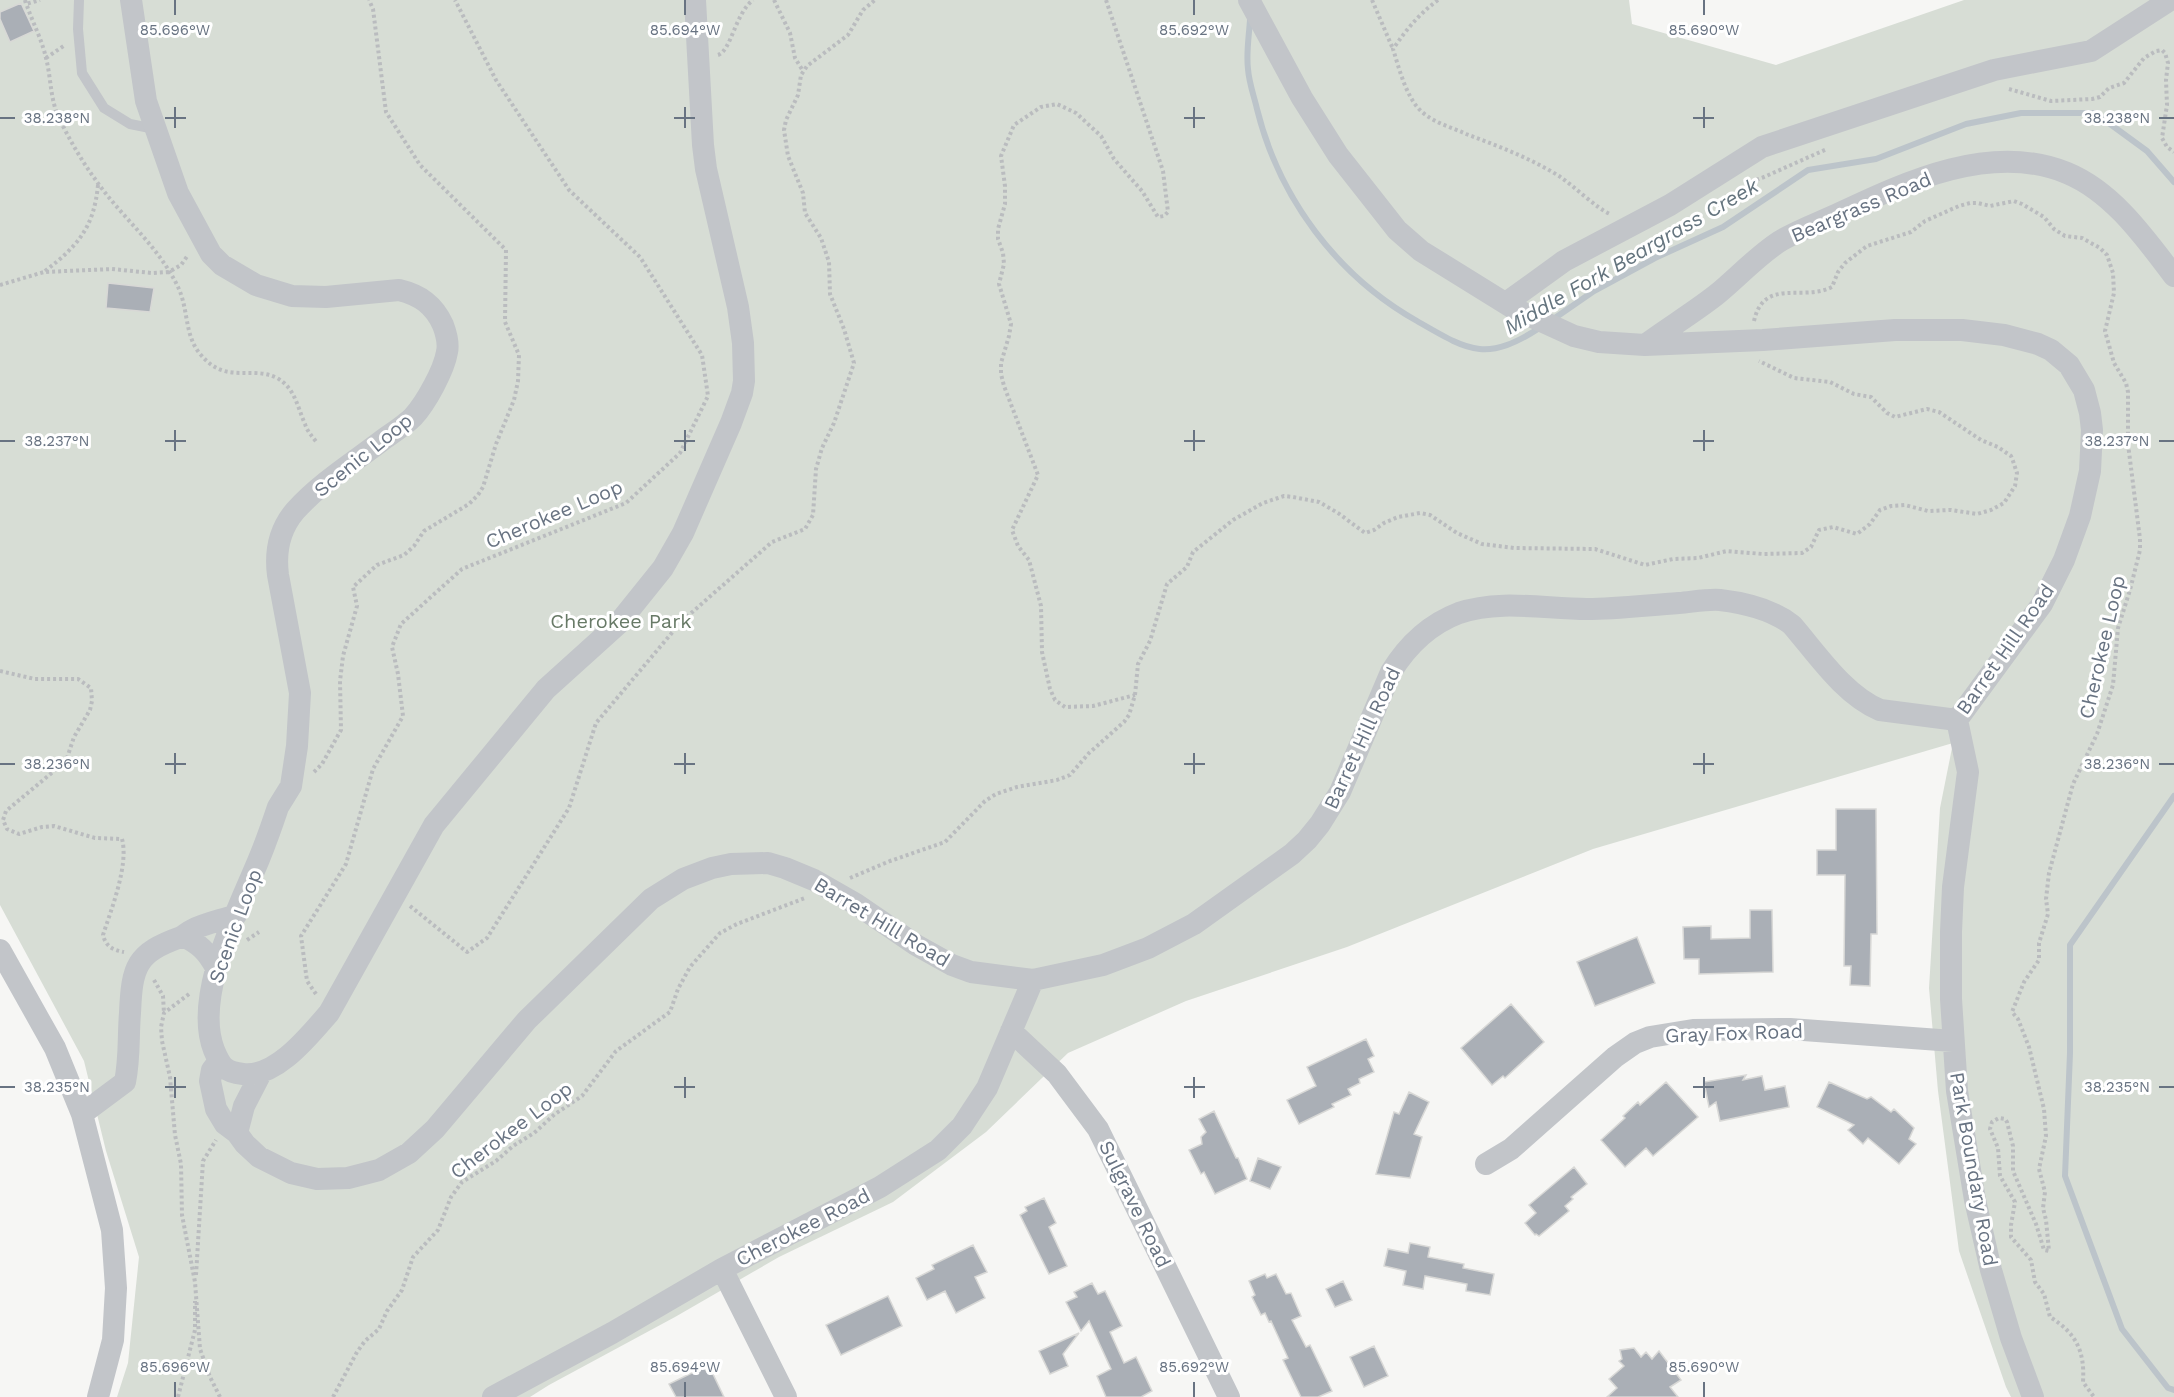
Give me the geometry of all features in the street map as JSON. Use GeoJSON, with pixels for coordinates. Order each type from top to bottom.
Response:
{"type":"FeatureCollection","features":[{"type":"Feature","properties":{"kind":"street","name":"Scenic Loop"},"geometry":{"type":"LineString","coordinates":[[131,0],[146,101],[178,193],[211,254],[222,265],[256,285],[279,293],[309,298],[381,291],[410,292],[422,297],[437,314],[446,332],[448,344],[441,369],[427,399],[413,417],[308,499],[295,511],[281,533],[276,561],[300,693],[297,746],[291,786],[278,807],[215,970],[207,1017],[210,1041],[218,1062]]}},
{"type":"Feature","properties":{"kind":"street"},"geometry":{"type":"LineString","coordinates":[[218,1062],[229,1072],[249,1075],[261,1073],[307,1039],[328,1013],[434,825],[546,689],[618,624],[663,568],[684,533],[731,423],[744,381],[743,343],[738,307],[706,169],[695,0]]}},
{"type":"Feature","properties":{"kind":"street","name":"Barret Hill Road"},"geometry":{"type":"LineString","coordinates":[[218,1062],[212,1070],[210,1081],[216,1109],[245,1144],[260,1157],[291,1173],[317,1179],[330,1180],[361,1176],[379,1170],[409,1153],[435,1129],[527,1020],[651,899],[683,879],[712,868],[750,862],[785,868],[814,880],[856,904],[916,945],[952,965],[971,972],[1033,980],[1103,965],[1148,948],[1194,924],[1292,854],[1320,824],[1340,792],[1386,682],[1401,656],[1413,642],[1443,621],[1474,609],[1491,606],[1588,609],[1717,600],[1742,604],[1783,617],[1851,694],[1869,706],[1880,710],[1957,720],[2042,604],[2064,560],[2080,516],[2090,471],[2092,430],[2084,390],[2062,358],[2038,344],[2004,335],[1962,330],[1895,330],[1645,345],[1599,342],[1574,336],[1509,306],[1421,251],[1397,230],[1338,155],[1302,98],[1249,0]]}},
{"type":"Feature","properties":{"kind":"street"},"geometry":{"type":"LineString","coordinates":[[1509,306],[1564,261],[1644,220],[1762,147],[1994,70],[2091,51],[2170,0]]}},
{"type":"Feature","properties":{"kind":"street","name":"Beargrass Road"},"geometry":{"type":"LineString","coordinates":[[1645,345],[1715,296],[1781,241],[1885,192],[1963,166],[2016,161],[2068,174],[2100,192],[2110,201],[2174,276]]}},
{"type":"Feature","properties":{"kind":"street","name":"Park Boundary Road"},"geometry":{"type":"LineString","coordinates":[[1957,720],[1968,772],[1953,887],[1951,999],[1957,1091],[1975,1200],[1991,1270],[2011,1338],[2033,1397]]}},
{"type":"Feature","properties":{"kind":"street"},"geometry":{"type":"LineString","coordinates":[[82,1114],[125,1082],[129,1060],[132,990],[135,971],[141,959],[161,944],[192,930],[236,915]]}},
{"type":"Feature","properties":{"kind":"street"},"geometry":{"type":"LineString","coordinates":[[183,936],[200,945],[209,955],[215,970]]}},
{"type":"Feature","properties":{"kind":"street"},"geometry":{"type":"LineString","coordinates":[[0,950],[55,1048],[82,1114],[112,1230],[116,1288],[113,1340],[98,1397]]}},
{"type":"Feature","properties":{"kind":"street","name":"Cherokee Road"},"geometry":{"type":"LineString","coordinates":[[493,1397],[612,1333],[722,1269],[880,1187],[938,1150],[962,1126],[987,1088],[1033,980]]}},
{"type":"Feature","properties":{"kind":"street","name":"Gray Fox Road"},"geometry":{"type":"LineString","coordinates":[[1486,1164],[1511,1149],[1615,1057],[1635,1043],[1650,1037],[1693,1030],[1790,1029],[1953,1041]]}},
{"type":"Feature","properties":{"kind":"street","name":"Sulgrave Road"},"geometry":{"type":"LineString","coordinates":[[1011,1030],[1057,1074],[1102,1136],[1229,1397]]}},
{"type":"Feature","properties":{"kind":"street"},"geometry":{"type":"LineString","coordinates":[[231,1128],[261,1073]]}},
{"type":"Feature","properties":{"kind":"street"},"geometry":{"type":"LineString","coordinates":[[722,1269],[786,1397]]}},
{"type":"Feature","properties":{"kind":"lane"},"geometry":{"type":"LineString","coordinates":[[79,0],[82,73],[104,108],[130,124],[156,129]]}},
{"type":"Feature","properties":{"kind":"path"},"geometry":{"type":"LineString","coordinates":[[25,0],[26,4],[40,0]]}},
{"type":"Feature","properties":{"kind":"path","name":"Cherokee Loop"},"geometry":{"type":"LineString","coordinates":[[328,1013],[307,981],[301,936],[346,864],[373,769],[403,717],[392,647],[401,624],[462,568],[626,503],[680,453],[708,396],[702,355],[640,257],[569,190],[496,80],[455,0]]}},
{"type":"Feature","properties":{"kind":"path"},"geometry":{"type":"LineString","coordinates":[[697,57],[722,54],[727,49],[736,23],[745,7],[753,0]]}},
{"type":"Feature","properties":{"kind":"path"},"geometry":{"type":"LineString","coordinates":[[774,0],[790,33],[795,58],[804,71]]}},
{"type":"Feature","properties":{"kind":"path"},"geometry":{"type":"LineString","coordinates":[[1106,0],[1163,171],[1168,212],[1158,217],[1142,191],[1114,159],[1101,136],[1076,113],[1057,104],[1041,107],[1014,125],[1001,156],[1005,204],[998,229],[1004,264],[999,284],[1011,324],[1001,363],[1004,386],[1038,474],[1012,530],[1018,546],[1029,560],[1041,606],[1042,652],[1050,689],[1056,700],[1065,707],[1094,706],[1135,696]]}},
{"type":"Feature","properties":{"kind":"path"},"geometry":{"type":"LineString","coordinates":[[1372,0],[1410,96],[1419,110],[1435,121],[1545,168],[1579,190],[1601,210],[1644,220]]}},
{"type":"Feature","properties":{"kind":"path"},"geometry":{"type":"LineString","coordinates":[[1393,49],[1410,25],[1438,0]]}},
{"type":"Feature","properties":{"kind":"path"},"geometry":{"type":"LineString","coordinates":[[27,6],[46,58],[51,95],[58,115],[98,184],[121,213],[151,243],[178,287],[184,302],[191,342],[206,361],[227,372],[240,375],[254,373],[278,379],[296,398],[305,424],[317,442]]}},
{"type":"Feature","properties":{"kind":"path"},"geometry":{"type":"LineString","coordinates":[[46,58],[72,40],[79,39]]}},
{"type":"Feature","properties":{"kind":"path"},"geometry":{"type":"LineString","coordinates":[[2005,89],[2016,90],[2051,101],[2092,99],[2100,97],[2109,88],[2124,83],[2144,58],[2162,50],[2168,63],[2166,114],[2162,138],[2167,147],[2174,152]]}},
{"type":"Feature","properties":{"kind":"path"},"geometry":{"type":"LineString","coordinates":[[1742,185],[1830,147]]}},
{"type":"Feature","properties":{"kind":"path"},"geometry":{"type":"LineString","coordinates":[[44,272],[67,255],[78,243],[96,205],[98,184]]}},
{"type":"Feature","properties":{"kind":"path","name":"Cherokee Loop"},"geometry":{"type":"LineString","coordinates":[[333,1397],[357,1352],[365,1341],[379,1329],[387,1311],[402,1290],[413,1257],[442,1224],[451,1197],[462,1182],[496,1161],[555,1114],[582,1096],[616,1051],[670,1012],[678,989],[690,967],[720,933],[890,861],[945,842],[977,808],[996,794],[1070,775],[1089,753],[1124,722],[1132,708],[1138,663],[1149,641],[1167,584],[1187,567],[1193,552],[1233,520],[1263,503],[1284,496],[1311,499],[1338,513],[1365,533],[1398,516],[1420,513],[1430,515],[1457,533],[1482,544],[1514,548],[1595,549],[1645,565],[1673,558],[1698,558],[1727,551],[1763,554],[1802,553],[1811,547],[1819,530],[1833,527],[1857,534],[1870,524],[1875,514],[1886,507],[1905,505],[1928,511],[1951,510],[1977,514],[1999,506],[2015,486],[2017,473],[2010,456],[1998,447],[1981,440],[1939,411],[1927,409],[1899,417],[1891,416],[1871,397],[1854,394],[1830,382],[1794,378],[1755,359],[1749,353],[1749,340],[1755,316],[1765,299],[1780,292],[1806,293],[1827,290],[1832,287],[1838,272],[1845,263],[1867,246],[1911,232],[1925,221],[1959,206],[1970,203],[1997,206],[2014,201],[2031,208],[2065,236],[2082,238],[2100,248],[2112,265],[2114,293],[2105,331],[2115,363],[2126,383],[2128,392],[2128,444],[2140,539],[2140,550],[2118,628],[2113,685],[2097,734],[2073,784],[2049,873],[2046,899],[2048,914],[2039,943],[2039,960],[2024,982],[2012,1012],[2018,1019],[2029,1047],[2044,1109],[2046,1136],[2039,1169],[2045,1192],[2043,1208],[2049,1251],[2044,1250],[2036,1224],[2013,1171],[2013,1146],[2007,1122],[1999,1118],[1992,1122],[1990,1129],[1998,1148],[2000,1176],[2015,1202],[2010,1225],[2011,1237],[2031,1260],[2035,1281],[2044,1294],[2050,1317],[2065,1326],[2079,1346],[2083,1382],[2094,1397]]}},
{"type":"Feature","properties":{"kind":"path"},"geometry":{"type":"LineString","coordinates":[[0,285],[44,272],[112,269],[152,273],[169,272],[181,265],[203,240]]}},
{"type":"Feature","properties":{"kind":"path"},"geometry":{"type":"LineString","coordinates":[[0,671],[35,679],[69,678],[83,682],[91,688],[90,710],[74,737],[66,761],[6,811],[3,815],[3,823],[11,832],[19,834],[54,826],[95,838],[122,839],[124,853],[118,886],[103,935],[109,948],[132,954],[141,959]]}},
{"type":"Feature","properties":{"kind":"path"},"geometry":{"type":"LineString","coordinates":[[215,970],[202,978],[189,995],[164,1013],[161,1027],[181,1164],[182,1215],[195,1282],[200,1349],[220,1397]]}},
{"type":"Feature","properties":{"kind":"path"},"geometry":{"type":"LineString","coordinates":[[178,1397],[195,1330],[195,1282],[203,1161],[231,1128]]}},
{"type":"Feature","properties":{"kind":"green space","name":"Cherokee Park"},"geometry":{"type":"Polygon","coordinates":[[[0,0],[1629,0],[1632,24],[1776,65],[1964,0],[2174,0],[2174,1397],[2011,1397],[1959,1251],[1938,1091],[1929,988],[1940,808],[1953,743],[1593,849],[1347,947],[1186,1001],[1068,1053],[986,1132],[893,1202],[779,1257],[530,1397],[117,1397],[128,1363],[139,1257],[106,1151],[84,1061],[0,905],[0,0]]]}},
{"type":"Feature","properties":{"kind":"building"},"geometry":{"type":"Polygon","coordinates":[[[21,3],[34,31],[10,42],[0,19],[0,12],[21,3]]]}},
{"type":"Feature","properties":{"kind":"building"},"geometry":{"type":"Polygon","coordinates":[[[108,283],[154,288],[150,312],[106,308],[108,283]]]}},
{"type":"Feature","properties":{"kind":"building"},"geometry":{"type":"Polygon","coordinates":[[[1836,809],[1876,809],[1877,934],[1871,934],[1870,986],[1850,985],[1851,966],[1844,966],[1845,875],[1817,875],[1817,850],[1836,850],[1836,809]]]}},
{"type":"Feature","properties":{"kind":"building"},"geometry":{"type":"Polygon","coordinates":[[[1750,910],[1772,910],[1773,972],[1699,974],[1699,959],[1684,959],[1683,927],[1711,926],[1711,939],[1750,938],[1750,910]]]}},
{"type":"Feature","properties":{"kind":"building"},"geometry":{"type":"Polygon","coordinates":[[[1637,937],[1655,983],[1595,1006],[1577,962],[1637,937]]]}},
{"type":"Feature","properties":{"kind":"building"},"geometry":{"type":"Polygon","coordinates":[[[1511,1004],[1544,1042],[1505,1078],[1503,1076],[1492,1085],[1461,1048],[1511,1004]]]}},
{"type":"Feature","properties":{"kind":"building"},"geometry":{"type":"Polygon","coordinates":[[[1366,1039],[1374,1056],[1368,1059],[1374,1072],[1359,1079],[1360,1083],[1348,1089],[1351,1095],[1332,1104],[1334,1107],[1299,1124],[1287,1100],[1316,1086],[1307,1067],[1366,1039]]]}},
{"type":"Feature","properties":{"kind":"building"},"geometry":{"type":"Polygon","coordinates":[[[1746,1075],[1743,1080],[1762,1076],[1765,1090],[1785,1086],[1789,1107],[1720,1121],[1716,1102],[1709,1107],[1704,1082],[1746,1075]]]}},
{"type":"Feature","properties":{"kind":"building"},"geometry":{"type":"Polygon","coordinates":[[[1666,1082],[1698,1117],[1653,1156],[1646,1148],[1625,1167],[1601,1140],[1625,1118],[1623,1116],[1638,1102],[1640,1105],[1666,1082]]]}},
{"type":"Feature","properties":{"kind":"building"},"geometry":{"type":"Polygon","coordinates":[[[1829,1082],[1867,1099],[1871,1097],[1891,1112],[1894,1109],[1914,1128],[1909,1139],[1916,1144],[1899,1164],[1868,1138],[1863,1144],[1848,1130],[1854,1125],[1817,1107],[1829,1082]]]}},
{"type":"Feature","properties":{"kind":"building"},"geometry":{"type":"Polygon","coordinates":[[[1409,1092],[1429,1102],[1414,1134],[1422,1137],[1410,1178],[1376,1174],[1394,1112],[1399,1114],[1409,1092]]]}},
{"type":"Feature","properties":{"kind":"building"},"geometry":{"type":"Polygon","coordinates":[[[1214,1111],[1247,1179],[1215,1194],[1204,1172],[1201,1174],[1189,1150],[1202,1144],[1201,1137],[1206,1132],[1199,1119],[1214,1111]]]}},
{"type":"Feature","properties":{"kind":"building"},"geometry":{"type":"Polygon","coordinates":[[[1258,1158],[1281,1167],[1270,1189],[1250,1181],[1258,1158]]]}},
{"type":"Feature","properties":{"kind":"building"},"geometry":{"type":"Polygon","coordinates":[[[1574,1167],[1587,1184],[1571,1197],[1573,1199],[1565,1206],[1569,1211],[1539,1236],[1535,1235],[1525,1223],[1536,1213],[1529,1205],[1574,1167]]]}},
{"type":"Feature","properties":{"kind":"building"},"geometry":{"type":"Polygon","coordinates":[[[1044,1198],[1056,1223],[1049,1227],[1067,1266],[1049,1274],[1020,1215],[1027,1211],[1025,1207],[1044,1198]]]}},
{"type":"Feature","properties":{"kind":"building"},"geometry":{"type":"Polygon","coordinates":[[[1410,1243],[1430,1247],[1428,1257],[1464,1264],[1463,1268],[1494,1274],[1490,1295],[1466,1291],[1467,1284],[1425,1276],[1423,1289],[1403,1285],[1406,1271],[1384,1266],[1388,1249],[1408,1253],[1410,1243]]]}},
{"type":"Feature","properties":{"kind":"building"},"geometry":{"type":"Polygon","coordinates":[[[973,1245],[987,1272],[975,1277],[985,1298],[956,1313],[945,1291],[927,1300],[916,1278],[934,1269],[932,1265],[973,1245]]]}},
{"type":"Feature","properties":{"kind":"building"},"geometry":{"type":"Polygon","coordinates":[[[1265,1274],[1267,1278],[1276,1274],[1286,1294],[1291,1293],[1301,1316],[1292,1320],[1306,1347],[1310,1345],[1332,1391],[1318,1397],[1301,1397],[1283,1360],[1288,1358],[1271,1321],[1269,1322],[1265,1313],[1261,1315],[1252,1297],[1255,1295],[1249,1281],[1265,1274]]]}},
{"type":"Feature","properties":{"kind":"building"},"geometry":{"type":"Polygon","coordinates":[[[1343,1281],[1352,1300],[1335,1307],[1326,1289],[1343,1281]]]}},
{"type":"Feature","properties":{"kind":"building"},"geometry":{"type":"Polygon","coordinates":[[[1092,1283],[1098,1294],[1105,1291],[1122,1326],[1110,1332],[1124,1363],[1136,1357],[1152,1391],[1141,1397],[1106,1397],[1097,1376],[1111,1369],[1089,1321],[1081,1331],[1066,1302],[1077,1297],[1074,1292],[1092,1283]]]}},
{"type":"Feature","properties":{"kind":"building"},"geometry":{"type":"Polygon","coordinates":[[[888,1296],[902,1326],[841,1355],[826,1325],[888,1296]]]}},
{"type":"Feature","properties":{"kind":"building"},"geometry":{"type":"Polygon","coordinates":[[[1079,1333],[1063,1354],[1068,1366],[1050,1374],[1039,1351],[1079,1333]]]}},
{"type":"Feature","properties":{"kind":"building"},"geometry":{"type":"Polygon","coordinates":[[[1374,1346],[1388,1376],[1364,1387],[1350,1357],[1374,1346]]]}},
{"type":"Feature","properties":{"kind":"building"},"geometry":{"type":"Polygon","coordinates":[[[1634,1348],[1641,1357],[1646,1352],[1652,1359],[1659,1351],[1681,1380],[1670,1387],[1678,1397],[1607,1397],[1617,1388],[1609,1379],[1624,1366],[1619,1361],[1622,1359],[1620,1350],[1634,1348]]]}},
{"type":"Feature","properties":{"kind":"building"},"geometry":{"type":"Polygon","coordinates":[[[704,1367],[707,1372],[711,1370],[724,1397],[676,1397],[669,1384],[704,1367]]]}},
{"type":"Feature","properties":{"kind":"waterway","name":"Middle Fork Beargrass Creek"},"geometry":{"type":"LineString","coordinates":[[1250,20],[1247,63],[1250,84],[1267,142],[1296,203],[1315,232],[1337,258],[1388,303],[1465,346],[1491,349],[1522,338],[1541,327]]}},
{"type":"Feature","properties":{"kind":"waterway","name":"Middle Fork Beargrass Creek"},"geometry":{"type":"LineString","coordinates":[[1552,320],[1594,291],[1655,258],[1723,227],[1808,170],[1876,159],[1966,124],[2021,113],[2095,113],[2147,151],[2174,182]]}},
{"type":"Feature","properties":{"kind":"waterway","name":"Middle Fork Beargrass Creek"},"geometry":{"type":"LineString","coordinates":[[2174,796],[2070,945],[2070,1053],[2065,1176],[2122,1329],[2168,1388],[2174,1390]]}}]}
